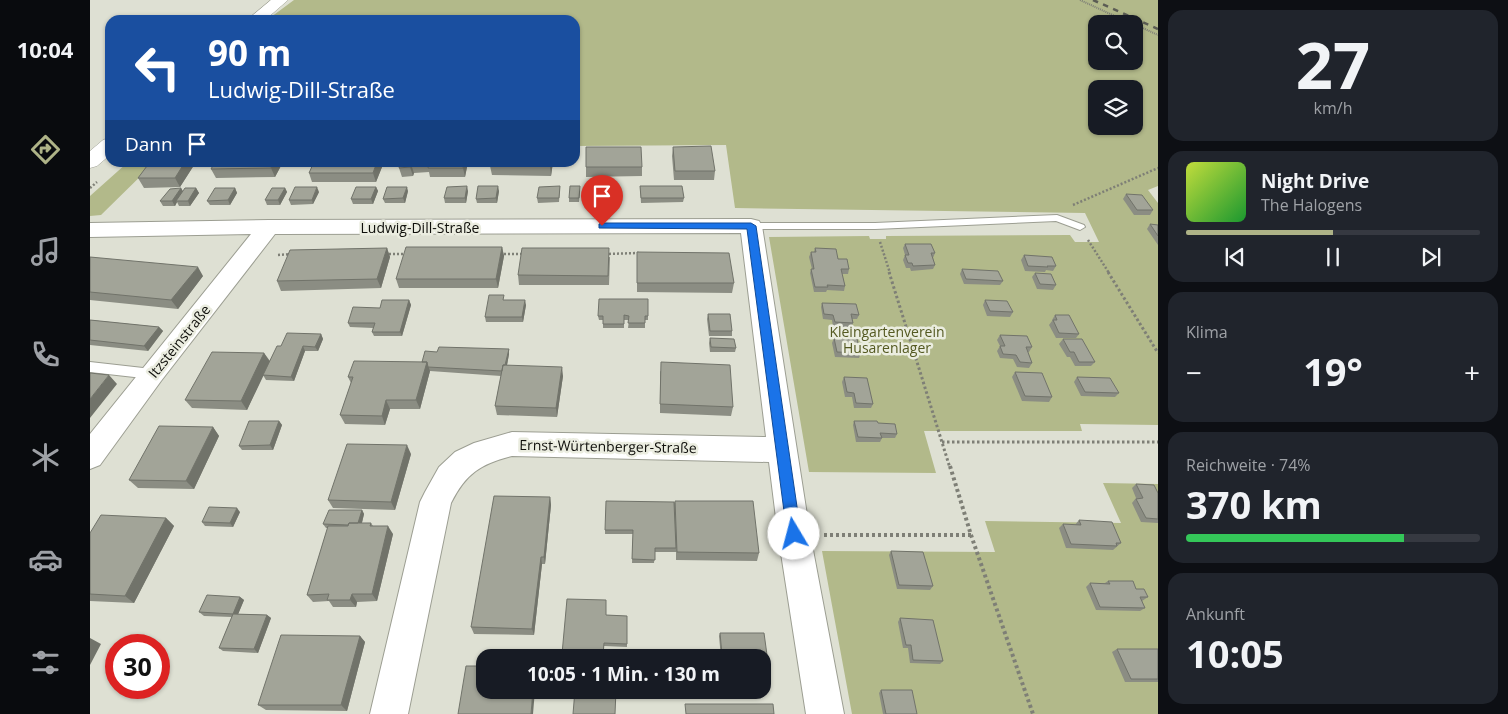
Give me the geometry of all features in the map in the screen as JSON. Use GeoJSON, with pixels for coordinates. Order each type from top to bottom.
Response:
{"type":"FeatureCollection","features":[{"type":"Feature","properties":{"kind":"main road"},"geometry":{"type":"LineString","coordinates":[[261,15],[280,0]]}},
{"type":"Feature","properties":{"kind":"street","name":"Ludwig-Dill-Straße"},"geometry":{"type":"LineString","coordinates":[[90,230],[751,226]]}},
{"type":"Feature","properties":{"kind":"street"},"geometry":{"type":"LineString","coordinates":[[751,226],[794,534],[825,714]]}},
{"type":"Feature","properties":{"kind":"street","name":"Itzsteinstraße"},"geometry":{"type":"LineString","coordinates":[[90,456],[152,374],[269,228]]}},
{"type":"Feature","properties":{"kind":"street","name":"Ernst-Würtenberger-Straße"},"geometry":{"type":"LineString","coordinates":[[389,714],[436,502],[446,482],[458,466],[480,451],[512,444],[782,450]]}},
{"type":"Feature","properties":{"kind":"lane"},"geometry":{"type":"LineString","coordinates":[[751,226],[875,226],[1056,218],[1080,227]]}},
{"type":"Feature","properties":{"kind":"lane"},"geometry":{"type":"LineString","coordinates":[[90,367],[152,374]]}},
{"type":"Feature","properties":{"kind":"path"},"geometry":{"type":"LineString","coordinates":[[1080,0],[1113,15]]}},
{"type":"Feature","properties":{"kind":"path"},"geometry":{"type":"LineString","coordinates":[[1143,28],[1158,35]]}},
{"type":"Feature","properties":{"kind":"path"},"geometry":{"type":"LineString","coordinates":[[1056,218],[1058,211],[1158,168]]}},
{"type":"Feature","properties":{"kind":"path"},"geometry":{"type":"LineString","coordinates":[[879,238],[971,535],[1033,714]]}},
{"type":"Feature","properties":{"kind":"path"},"geometry":{"type":"LineString","coordinates":[[1089,242],[1158,353]]}},
{"type":"Feature","properties":{"kind":"path"},"geometry":{"type":"LineString","coordinates":[[596,254],[646,253]]}},
{"type":"Feature","properties":{"kind":"path"},"geometry":{"type":"LineString","coordinates":[[248,255],[298,254]]}},
{"type":"Feature","properties":{"kind":"path"},"geometry":{"type":"LineString","coordinates":[[377,254],[417,254]]}},
{"type":"Feature","properties":{"kind":"path"},"geometry":{"type":"LineString","coordinates":[[496,254],[526,254]]}},
{"type":"Feature","properties":{"kind":"path"},"geometry":{"type":"LineString","coordinates":[[942,442],[1158,442]]}},
{"type":"Feature","properties":{"kind":"path"},"geometry":{"type":"LineString","coordinates":[[794,534],[971,535]]}},
{"type":"Feature","properties":{"kind":"green space","name":"Kleingartenverein Husarenlager"},"geometry":{"type":"Polygon","coordinates":[[[294,0],[1158,0],[1158,186],[1148,190],[1158,203],[1158,425],[1080,424],[1082,431],[924,431],[936,473],[809,472],[769,237],[869,236],[870,239],[886,239],[886,236],[1070,235],[1075,242],[1099,242],[1085,213],[735,208],[726,145],[580,146],[580,15],[274,15],[294,0]]]}},
{"type":"Feature","properties":{"kind":"green space"},"geometry":{"type":"Polygon","coordinates":[[[123,167],[150,167],[101,215],[90,216],[90,196],[123,167]]]}},
{"type":"Feature","properties":{"kind":"green space"},"geometry":{"type":"Polygon","coordinates":[[[1103,483],[1158,484],[1158,714],[852,714],[822,551],[995,552],[985,521],[1121,523],[1103,483]]]}},
{"type":"Feature","properties":{"kind":"building"},"geometry":{"type":"Polygon","coordinates":[[[711,146],[715,171],[675,171],[673,147],[711,146]]]}},
{"type":"Feature","properties":{"kind":"building"},"geometry":{"type":"Polygon","coordinates":[[[586,147],[641,147],[642,167],[586,167],[586,147]]]}},
{"type":"Feature","properties":{"kind":"building"},"geometry":{"type":"Polygon","coordinates":[[[146,167],[182,167],[175,178],[138,178],[146,167]]]}},
{"type":"Feature","properties":{"kind":"building"},"geometry":{"type":"Polygon","coordinates":[[[212,167],[272,167],[271,168],[211,169],[212,167]]]}},
{"type":"Feature","properties":{"kind":"building"},"geometry":{"type":"Polygon","coordinates":[[[312,167],[375,167],[373,173],[309,173],[312,167]]]}},
{"type":"Feature","properties":{"kind":"building"},"geometry":{"type":"Polygon","coordinates":[[[428,167],[463,167],[463,168],[428,167]]]}},
{"type":"Feature","properties":{"kind":"building"},"geometry":{"type":"Polygon","coordinates":[[[467,186],[465,198],[444,198],[447,187],[467,186]]]}},
{"type":"Feature","properties":{"kind":"building"},"geometry":{"type":"Polygon","coordinates":[[[478,186],[498,186],[496,198],[476,199],[478,186]]]}},
{"type":"Feature","properties":{"kind":"building"},"geometry":{"type":"Polygon","coordinates":[[[560,186],[559,198],[537,198],[539,187],[560,186]]]}},
{"type":"Feature","properties":{"kind":"building"},"geometry":{"type":"Polygon","coordinates":[[[570,186],[580,186],[579,198],[569,198],[570,186]]]}},
{"type":"Feature","properties":{"kind":"building"},"geometry":{"type":"Polygon","coordinates":[[[640,186],[682,186],[684,198],[641,198],[640,186]]]}},
{"type":"Feature","properties":{"kind":"building"},"geometry":{"type":"Polygon","coordinates":[[[295,187],[317,187],[312,200],[289,200],[295,187]]]}},
{"type":"Feature","properties":{"kind":"building"},"geometry":{"type":"Polygon","coordinates":[[[356,187],[376,187],[371,199],[351,199],[356,187]]]}},
{"type":"Feature","properties":{"kind":"building"},"geometry":{"type":"Polygon","coordinates":[[[387,187],[407,187],[403,198],[383,199],[387,187]]]}},
{"type":"Feature","properties":{"kind":"building"},"geometry":{"type":"Polygon","coordinates":[[[181,188],[172,201],[160,201],[170,189],[181,188]]]}},
{"type":"Feature","properties":{"kind":"building"},"geometry":{"type":"Polygon","coordinates":[[[185,188],[196,188],[188,201],[176,201],[185,188]]]}},
{"type":"Feature","properties":{"kind":"building"},"geometry":{"type":"Polygon","coordinates":[[[215,188],[235,188],[228,200],[207,201],[215,188]]]}},
{"type":"Feature","properties":{"kind":"building"},"geometry":{"type":"Polygon","coordinates":[[[272,188],[285,188],[278,200],[265,200],[272,188]]]}},
{"type":"Feature","properties":{"kind":"building"},"geometry":{"type":"Polygon","coordinates":[[[1126,194],[1142,195],[1153,210],[1137,210],[1126,194]]]}},
{"type":"Feature","properties":{"kind":"building"},"geometry":{"type":"Polygon","coordinates":[[[1150,224],[1158,225],[1158,236],[1150,224]]]}},
{"type":"Feature","properties":{"kind":"building"},"geometry":{"type":"Polygon","coordinates":[[[905,244],[931,244],[935,253],[931,253],[935,265],[913,266],[912,263],[908,263],[905,255],[909,255],[905,244]]]}},
{"type":"Feature","properties":{"kind":"building"},"geometry":{"type":"Polygon","coordinates":[[[406,247],[502,247],[496,279],[396,279],[406,247]]]}},
{"type":"Feature","properties":{"kind":"building"},"geometry":{"type":"Polygon","coordinates":[[[387,248],[377,279],[277,281],[290,250],[387,248]]]}},
{"type":"Feature","properties":{"kind":"building"},"geometry":{"type":"Polygon","coordinates":[[[522,248],[609,248],[608,276],[518,275],[522,248]]]}},
{"type":"Feature","properties":{"kind":"building"},"geometry":{"type":"Polygon","coordinates":[[[815,248],[836,249],[838,259],[847,259],[849,269],[841,269],[845,286],[827,285],[828,287],[815,287],[811,269],[814,269],[811,252],[816,252],[815,248]]]}},
{"type":"Feature","properties":{"kind":"building"},"geometry":{"type":"Polygon","coordinates":[[[637,252],[729,253],[734,283],[637,283],[637,252]]]}},
{"type":"Feature","properties":{"kind":"building"},"geometry":{"type":"Polygon","coordinates":[[[1024,255],[1052,257],[1056,266],[1028,266],[1024,255]]]}},
{"type":"Feature","properties":{"kind":"building"},"geometry":{"type":"Polygon","coordinates":[[[90,257],[198,267],[171,300],[90,292],[90,257]]]}},
{"type":"Feature","properties":{"kind":"building"},"geometry":{"type":"Polygon","coordinates":[[[962,269],[998,271],[1003,281],[966,279],[962,269]]]}},
{"type":"Feature","properties":{"kind":"building"},"geometry":{"type":"Polygon","coordinates":[[[1035,273],[1051,274],[1056,285],[1040,284],[1035,273]]]}},
{"type":"Feature","properties":{"kind":"building"},"geometry":{"type":"Polygon","coordinates":[[[489,295],[504,295],[503,300],[525,300],[522,317],[485,317],[489,295]]]}},
{"type":"Feature","properties":{"kind":"building"},"geometry":{"type":"Polygon","coordinates":[[[599,299],[648,299],[648,316],[645,316],[645,323],[628,323],[629,316],[624,315],[624,324],[603,324],[603,316],[598,316],[599,299]]]}},
{"type":"Feature","properties":{"kind":"building"},"geometry":{"type":"Polygon","coordinates":[[[382,300],[409,300],[400,332],[372,332],[375,323],[348,323],[353,307],[380,308],[382,300]]]}},
{"type":"Feature","properties":{"kind":"building"},"geometry":{"type":"Polygon","coordinates":[[[985,300],[1007,301],[1013,312],[990,311],[985,300]]]}},
{"type":"Feature","properties":{"kind":"building"},"geometry":{"type":"Polygon","coordinates":[[[822,303],[856,304],[859,315],[851,314],[853,323],[835,322],[833,315],[824,314],[822,303]]]}},
{"type":"Feature","properties":{"kind":"building"},"geometry":{"type":"Polygon","coordinates":[[[708,314],[730,314],[732,331],[710,331],[708,314]]]}},
{"type":"Feature","properties":{"kind":"building"},"geometry":{"type":"Polygon","coordinates":[[[1055,315],[1069,315],[1079,334],[1059,333],[1053,320],[1057,320],[1055,315]]]}},
{"type":"Feature","properties":{"kind":"building"},"geometry":{"type":"Polygon","coordinates":[[[90,320],[159,327],[144,346],[90,340],[90,320]]]}},
{"type":"Feature","properties":{"kind":"building"},"geometry":{"type":"Polygon","coordinates":[[[287,333],[321,334],[315,347],[303,346],[291,377],[263,375],[277,346],[281,346],[287,333]]]}},
{"type":"Feature","properties":{"kind":"building"},"geometry":{"type":"Polygon","coordinates":[[[1000,335],[1027,336],[1032,347],[1026,347],[1032,363],[1020,362],[1016,355],[1003,354],[1000,346],[1005,346],[1000,335]]]}},
{"type":"Feature","properties":{"kind":"building"},"geometry":{"type":"Polygon","coordinates":[[[710,338],[734,339],[736,348],[711,347],[710,338]]]}},
{"type":"Feature","properties":{"kind":"building"},"geometry":{"type":"Polygon","coordinates":[[[834,338],[857,339],[861,353],[837,352],[834,338]]]}},
{"type":"Feature","properties":{"kind":"building"},"geometry":{"type":"Polygon","coordinates":[[[1063,339],[1082,339],[1095,362],[1079,362],[1074,352],[1070,352],[1063,339]]]}},
{"type":"Feature","properties":{"kind":"building"},"geometry":{"type":"Polygon","coordinates":[[[439,347],[509,349],[502,371],[428,367],[427,362],[422,362],[425,351],[437,352],[439,347]]]}},
{"type":"Feature","properties":{"kind":"building"},"geometry":{"type":"Polygon","coordinates":[[[212,352],[264,353],[241,401],[185,400],[212,352]]]}},
{"type":"Feature","properties":{"kind":"building"},"geometry":{"type":"Polygon","coordinates":[[[354,361],[427,362],[416,400],[386,400],[382,416],[340,415],[353,377],[348,377],[354,361]]]}},
{"type":"Feature","properties":{"kind":"building"},"geometry":{"type":"Polygon","coordinates":[[[661,362],[730,365],[733,407],[660,404],[661,362]]]}},
{"type":"Feature","properties":{"kind":"building"},"geometry":{"type":"Polygon","coordinates":[[[503,365],[562,367],[556,408],[495,406],[503,365]]]}},
{"type":"Feature","properties":{"kind":"building"},"geometry":{"type":"Polygon","coordinates":[[[1015,372],[1042,373],[1052,397],[1025,396],[1015,372]]]}},
{"type":"Feature","properties":{"kind":"building"},"geometry":{"type":"Polygon","coordinates":[[[90,373],[109,375],[90,399],[90,373]]]}},
{"type":"Feature","properties":{"kind":"building"},"geometry":{"type":"Polygon","coordinates":[[[844,377],[867,378],[873,404],[856,403],[854,393],[847,392],[844,377]]]}},
{"type":"Feature","properties":{"kind":"building"},"geometry":{"type":"Polygon","coordinates":[[[1077,377],[1110,378],[1119,393],[1085,392],[1077,377]]]}},
{"type":"Feature","properties":{"kind":"building"},"geometry":{"type":"Polygon","coordinates":[[[249,421],[279,421],[270,445],[239,446],[249,421]]]}},
{"type":"Feature","properties":{"kind":"building"},"geometry":{"type":"Polygon","coordinates":[[[854,421],[877,421],[878,423],[895,424],[897,434],[880,433],[882,438],[858,437],[854,421]]]}},
{"type":"Feature","properties":{"kind":"building"},"geometry":{"type":"Polygon","coordinates":[[[159,426],[213,427],[186,481],[129,480],[159,426]]]}},
{"type":"Feature","properties":{"kind":"building"},"geometry":{"type":"Polygon","coordinates":[[[347,444],[407,445],[391,502],[328,500],[347,444]]]}},
{"type":"Feature","properties":{"kind":"building"},"geometry":{"type":"Polygon","coordinates":[[[1136,484],[1154,485],[1158,493],[1158,519],[1146,518],[1136,499],[1143,498],[1136,484]]]}},
{"type":"Feature","properties":{"kind":"building"},"geometry":{"type":"Polygon","coordinates":[[[494,496],[550,497],[544,557],[541,557],[532,629],[471,627],[494,496]]]}},
{"type":"Feature","properties":{"kind":"building"},"geometry":{"type":"Polygon","coordinates":[[[606,501],[674,502],[676,548],[655,548],[655,560],[632,559],[633,530],[605,530],[606,501]]]}},
{"type":"Feature","properties":{"kind":"building"},"geometry":{"type":"Polygon","coordinates":[[[675,501],[753,501],[759,553],[677,552],[675,501]]]}},
{"type":"Feature","properties":{"kind":"building"},"geometry":{"type":"Polygon","coordinates":[[[209,507],[237,508],[230,523],[202,522],[209,507]]]}},
{"type":"Feature","properties":{"kind":"building"},"geometry":{"type":"Polygon","coordinates":[[[329,510],[362,510],[358,523],[349,523],[348,525],[323,524],[329,510]]]}},
{"type":"Feature","properties":{"kind":"building"},"geometry":{"type":"Polygon","coordinates":[[[101,515],[166,518],[125,596],[90,594],[90,533],[101,515]]]}},
{"type":"Feature","properties":{"kind":"building"},"geometry":{"type":"Polygon","coordinates":[[[1079,520],[1112,522],[1121,543],[1116,543],[1117,546],[1071,544],[1063,524],[1081,525],[1079,520]]]}},
{"type":"Feature","properties":{"kind":"building"},"geometry":{"type":"Polygon","coordinates":[[[349,523],[371,523],[370,526],[388,526],[372,594],[352,594],[350,600],[327,600],[329,594],[307,595],[328,526],[348,526],[349,523]]]}},
{"type":"Feature","properties":{"kind":"building"},"geometry":{"type":"Polygon","coordinates":[[[891,551],[923,552],[933,586],[899,585],[891,551]]]}},
{"type":"Feature","properties":{"kind":"building"},"geometry":{"type":"Polygon","coordinates":[[[1108,581],[1133,581],[1136,589],[1144,589],[1148,597],[1140,597],[1145,608],[1100,607],[1090,583],[1110,584],[1108,581]]]}},
{"type":"Feature","properties":{"kind":"building"},"geometry":{"type":"Polygon","coordinates":[[[207,595],[240,597],[233,614],[199,612],[207,595]]]}},
{"type":"Feature","properties":{"kind":"building"},"geometry":{"type":"Polygon","coordinates":[[[567,599],[606,600],[606,615],[627,616],[627,644],[604,643],[604,649],[562,649],[567,599]]]}},
{"type":"Feature","properties":{"kind":"building"},"geometry":{"type":"Polygon","coordinates":[[[233,614],[267,615],[254,649],[219,648],[233,614]]]}},
{"type":"Feature","properties":{"kind":"building"},"geometry":{"type":"Polygon","coordinates":[[[900,618],[933,620],[943,661],[913,660],[911,645],[906,645],[900,618]]]}},
{"type":"Feature","properties":{"kind":"building"},"geometry":{"type":"Polygon","coordinates":[[[720,633],[764,633],[766,649],[721,649],[720,633]]]}},
{"type":"Feature","properties":{"kind":"building"},"geometry":{"type":"Polygon","coordinates":[[[281,635],[360,636],[341,705],[258,705],[281,635]]]}},
{"type":"Feature","properties":{"kind":"building"},"geometry":{"type":"Polygon","coordinates":[[[1117,649],[1158,649],[1158,679],[1131,679],[1117,649]]]}},
{"type":"Feature","properties":{"kind":"building"},"geometry":{"type":"Polygon","coordinates":[[[466,666],[476,666],[476,699],[532,699],[531,714],[458,714],[466,666]]]}},
{"type":"Feature","properties":{"kind":"building"},"geometry":{"type":"Polygon","coordinates":[[[881,690],[912,690],[917,714],[886,714],[881,690]]]}},
{"type":"Feature","properties":{"kind":"building"},"geometry":{"type":"Polygon","coordinates":[[[574,699],[616,699],[615,714],[573,714],[574,699]]]}},
{"type":"Feature","properties":{"kind":"building"},"geometry":{"type":"Polygon","coordinates":[[[685,704],[773,704],[774,714],[686,714],[685,704]]]}},
{"type":"Feature","properties":{"kind":"railway"},"geometry":{"type":"LineString","coordinates":[[1093,0],[1158,29]]}},
{"type":"Feature","properties":{"kind":"route"},"geometry":{"type":"LineString","coordinates":[[602,226],[751,226],[794,534]]}}]}
